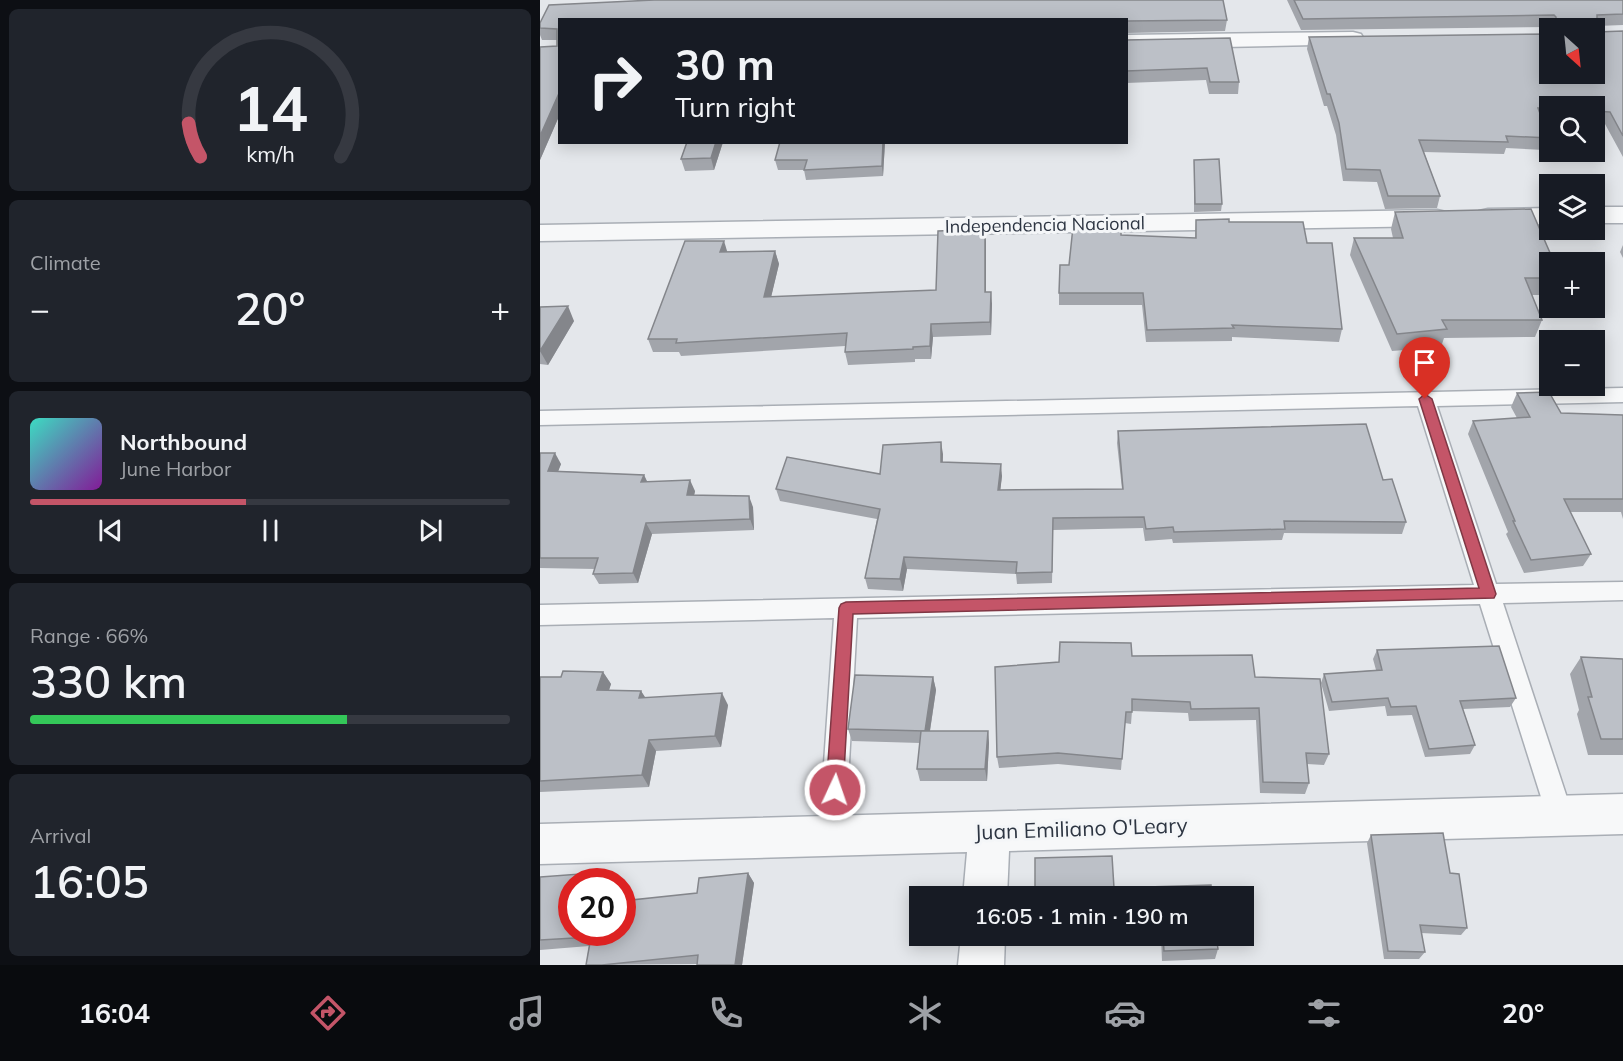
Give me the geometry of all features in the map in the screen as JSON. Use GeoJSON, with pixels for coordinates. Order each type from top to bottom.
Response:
{"type":"FeatureCollection","features":[{"type":"Feature","properties":{"kind":"street"},"geometry":{"type":"LineString","coordinates":[[1128,42],[1373,39]]}},
{"type":"Feature","properties":{"kind":"street"},"geometry":{"type":"LineString","coordinates":[[1605,215],[1623,215]]}},
{"type":"Feature","properties":{"kind":"street","name":"Independencia Nacional"},"geometry":{"type":"LineString","coordinates":[[540,233],[1539,216]]}},
{"type":"Feature","properties":{"kind":"street","name":"Juan Emiliano O'Leary"},"geometry":{"type":"LineString","coordinates":[[540,844],[1623,814]]}},
{"type":"Feature","properties":{"kind":"street"},"geometry":{"type":"LineString","coordinates":[[986,886],[989,832]]}},
{"type":"Feature","properties":{"kind":"street"},"geometry":{"type":"LineString","coordinates":[[981,965],[982,946]]}},
{"type":"Feature","properties":{"kind":"lane"},"geometry":{"type":"LineString","coordinates":[[540,418],[1623,394]]}},
{"type":"Feature","properties":{"kind":"lane"},"geometry":{"type":"LineString","coordinates":[[1425,399],[1560,816]]}},
{"type":"Feature","properties":{"kind":"lane"},"geometry":{"type":"LineString","coordinates":[[540,615],[1623,591]]}},
{"type":"Feature","properties":{"kind":"lane"},"geometry":{"type":"LineString","coordinates":[[832,836],[846,608]]}},
{"type":"Feature","properties":{"kind":"building"},"geometry":{"type":"Polygon","coordinates":[[[654,0],[1223,0],[1227,20],[558,18],[558,96],[540,136],[540,47],[557,46],[557,29],[540,28],[540,23],[549,5],[654,0]]]}},
{"type":"Feature","properties":{"kind":"building"},"geometry":{"type":"Polygon","coordinates":[[[1294,0],[1623,0],[1623,14],[1597,15],[1597,18],[1556,18],[1554,15],[1303,19],[1294,0]]]}},
{"type":"Feature","properties":{"kind":"building"},"geometry":{"type":"Polygon","coordinates":[[[1623,31],[1623,136],[1610,112],[1605,112],[1605,96],[1539,96],[1539,138],[1506,136],[1508,142],[1419,140],[1440,196],[1388,196],[1380,170],[1346,169],[1339,123],[1309,37],[1539,34],[1539,84],[1605,84],[1605,32],[1623,31]]]}},
{"type":"Feature","properties":{"kind":"building"},"geometry":{"type":"Polygon","coordinates":[[[1230,38],[1239,82],[1210,82],[1207,68],[1128,71],[1128,40],[1230,38]]]}},
{"type":"Feature","properties":{"kind":"building"},"geometry":{"type":"Polygon","coordinates":[[[686,144],[715,144],[711,158],[681,159],[686,144]]]}},
{"type":"Feature","properties":{"kind":"building"},"geometry":{"type":"Polygon","coordinates":[[[779,144],[883,144],[882,166],[804,170],[807,160],[775,160],[779,144]]]}},
{"type":"Feature","properties":{"kind":"building"},"geometry":{"type":"Polygon","coordinates":[[[1219,159],[1222,204],[1195,204],[1194,160],[1219,159]]]}},
{"type":"Feature","properties":{"kind":"building"},"geometry":{"type":"Polygon","coordinates":[[[1531,209],[1539,227],[1539,240],[1544,240],[1550,252],[1539,252],[1539,278],[1525,278],[1539,318],[1542,320],[1442,320],[1447,329],[1397,334],[1354,238],[1403,238],[1395,212],[1531,209]]]}},
{"type":"Feature","properties":{"kind":"building"},"geometry":{"type":"Polygon","coordinates":[[[1229,219],[1229,222],[1303,222],[1307,243],[1332,243],[1342,329],[1232,325],[1234,328],[1147,330],[1143,293],[1059,293],[1060,265],[1069,265],[1073,227],[1121,228],[1121,235],[1196,238],[1196,220],[1229,219]]]}},
{"type":"Feature","properties":{"kind":"building"},"geometry":{"type":"Polygon","coordinates":[[[985,229],[985,292],[991,292],[990,322],[931,324],[930,346],[845,352],[847,333],[676,343],[677,339],[648,339],[685,241],[724,241],[720,252],[775,251],[764,297],[936,290],[938,231],[985,229]]]}},
{"type":"Feature","properties":{"kind":"building"},"geometry":{"type":"Polygon","coordinates":[[[568,306],[540,351],[540,307],[568,306]]]}},
{"type":"Feature","properties":{"kind":"building"},"geometry":{"type":"Polygon","coordinates":[[[1539,392],[1539,396],[1551,396],[1561,413],[1623,415],[1623,499],[1564,499],[1591,554],[1531,560],[1513,521],[1515,521],[1473,421],[1530,417],[1517,393],[1539,392]]]}},
{"type":"Feature","properties":{"kind":"building"},"geometry":{"type":"Polygon","coordinates":[[[1366,424],[1383,480],[1392,479],[1406,522],[1284,521],[1285,529],[1174,532],[1173,527],[1146,529],[1144,517],[1053,518],[1052,572],[1016,573],[1017,562],[904,557],[900,579],[865,578],[880,509],[776,489],[787,457],[880,474],[883,445],[941,442],[941,462],[1001,464],[998,490],[1123,489],[1118,431],[1366,424]]]}},
{"type":"Feature","properties":{"kind":"building"},"geometry":{"type":"Polygon","coordinates":[[[540,453],[555,453],[548,471],[644,475],[641,482],[690,480],[687,495],[749,496],[750,519],[646,523],[633,573],[593,574],[598,558],[540,558],[540,453]]]}},
{"type":"Feature","properties":{"kind":"building"},"geometry":{"type":"Polygon","coordinates":[[[1060,642],[1131,643],[1132,656],[1252,655],[1255,677],[1320,679],[1329,754],[1306,753],[1309,783],[1263,782],[1259,708],[1191,709],[1190,702],[1132,699],[1132,712],[1126,712],[1122,759],[1058,753],[997,757],[995,667],[1059,662],[1060,642]]]}},
{"type":"Feature","properties":{"kind":"building"},"geometry":{"type":"Polygon","coordinates":[[[1499,646],[1516,698],[1460,701],[1475,745],[1429,749],[1416,706],[1391,707],[1388,698],[1332,702],[1324,674],[1382,670],[1377,650],[1499,646]]]}},
{"type":"Feature","properties":{"kind":"building"},"geometry":{"type":"Polygon","coordinates":[[[1581,657],[1623,659],[1623,739],[1601,739],[1588,697],[1592,697],[1581,657]]]}},
{"type":"Feature","properties":{"kind":"building"},"geometry":{"type":"Polygon","coordinates":[[[563,671],[603,672],[597,690],[641,691],[639,698],[722,693],[715,736],[649,740],[642,775],[540,781],[540,677],[561,677],[563,671]]]}},
{"type":"Feature","properties":{"kind":"building"},"geometry":{"type":"Polygon","coordinates":[[[855,675],[933,677],[925,731],[848,729],[855,675]]]}},
{"type":"Feature","properties":{"kind":"building"},"geometry":{"type":"Polygon","coordinates":[[[921,731],[988,731],[985,769],[917,769],[921,731]]]}},
{"type":"Feature","properties":{"kind":"building"},"geometry":{"type":"Polygon","coordinates":[[[1443,833],[1450,873],[1459,874],[1467,928],[1420,925],[1425,952],[1388,951],[1371,835],[1443,833]]]}},
{"type":"Feature","properties":{"kind":"building"},"geometry":{"type":"Polygon","coordinates":[[[1112,856],[1114,886],[1035,886],[1035,858],[1112,856]]]}},
{"type":"Feature","properties":{"kind":"building"},"geometry":{"type":"Polygon","coordinates":[[[748,873],[735,965],[697,965],[698,955],[586,965],[589,946],[636,946],[636,900],[697,893],[699,878],[748,873]]]}},
{"type":"Feature","properties":{"kind":"building"},"geometry":{"type":"Polygon","coordinates":[[[558,876],[558,939],[540,940],[540,877],[558,876]]]}},
{"type":"Feature","properties":{"kind":"building"},"geometry":{"type":"Polygon","coordinates":[[[1164,946],[1218,946],[1218,949],[1164,951],[1164,946]]]}},
{"type":"Feature","properties":{"kind":"route"},"geometry":{"type":"LineString","coordinates":[[835,790],[846,608],[1488,594],[1425,399]]}}]}
